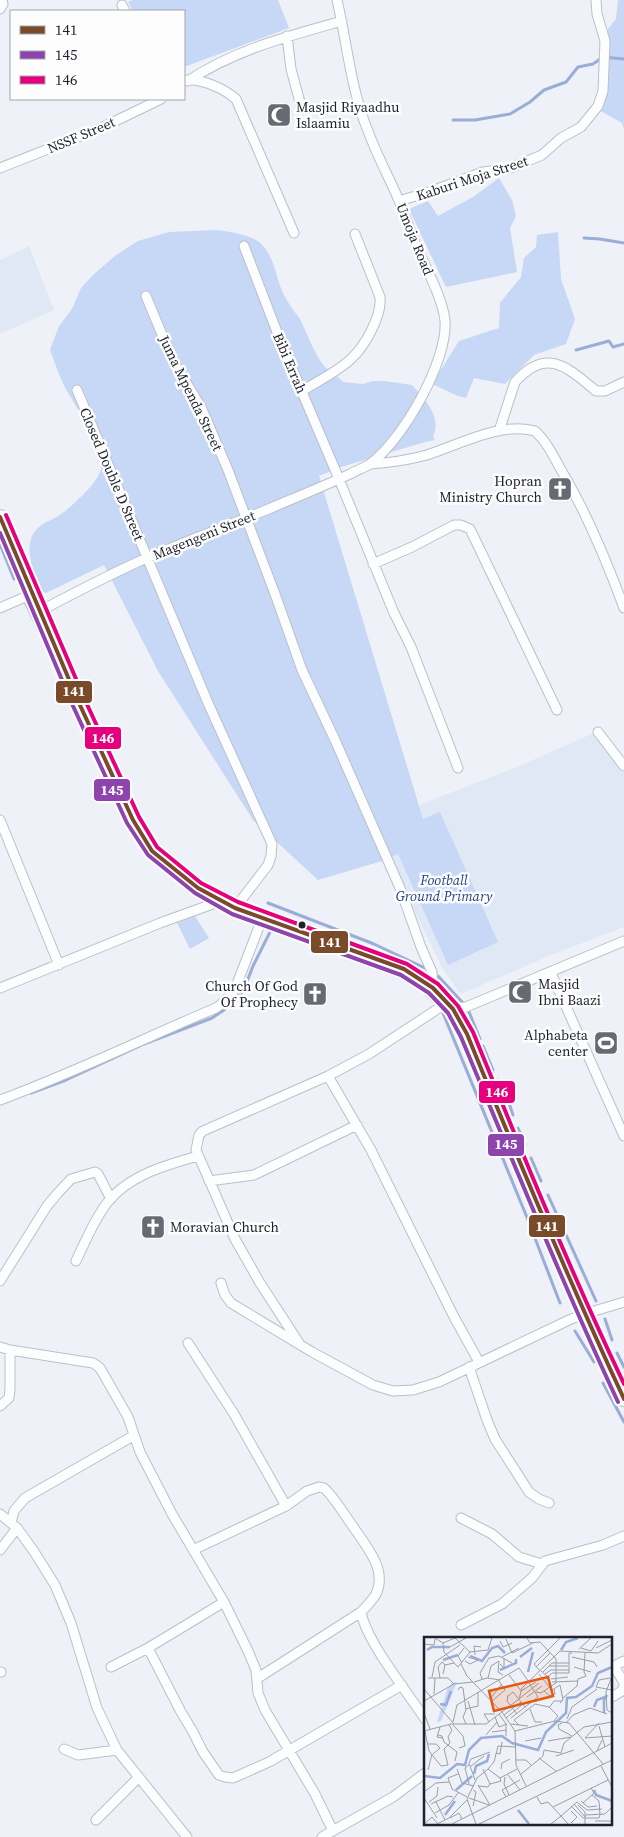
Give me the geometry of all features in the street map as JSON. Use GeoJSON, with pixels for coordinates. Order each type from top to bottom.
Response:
{"type":"FeatureCollection","features":[{"type":"Feature","properties":{"kind":"main road"},"geometry":{"type":"LineString","coordinates":[[0,517],[78,703],[133,820],[152,851],[167,865],[198,888],[221,901],[262,919],[404,969],[433,988],[453,1008],[467,1034],[541,1215],[584,1314],[624,1398]]}},
{"type":"Feature","properties":{"kind":"street","name":"Umoja Road"},"geometry":{"type":"LineString","coordinates":[[337,0],[349,61],[367,129],[435,287],[445,321],[444,336],[433,372],[409,418],[388,447],[370,464]]}},
{"type":"Feature","properties":{"kind":"street","name":"Kaburi Moja Street"},"geometry":{"type":"LineString","coordinates":[[399,201],[432,192],[483,172],[508,169],[542,155],[561,138],[581,127],[598,106],[603,91],[605,41],[597,14],[596,0]]}},
{"type":"Feature","properties":{"kind":"street"},"geometry":{"type":"LineString","coordinates":[[186,81],[230,58],[287,36],[342,21]]}},
{"type":"Feature","properties":{"kind":"street"},"geometry":{"type":"LineString","coordinates":[[287,36],[291,69],[301,106]]}},
{"type":"Feature","properties":{"kind":"street"},"geometry":{"type":"LineString","coordinates":[[186,81],[210,84],[229,93],[236,99],[294,233]]}},
{"type":"Feature","properties":{"kind":"street","name":"NSSF Street"},"geometry":{"type":"LineString","coordinates":[[0,168],[101,128],[159,100]]}},
{"type":"Feature","properties":{"kind":"street"},"geometry":{"type":"LineString","coordinates":[[302,390],[334,372],[352,358],[368,335],[379,312],[381,306],[380,297],[355,234]]}},
{"type":"Feature","properties":{"kind":"street","name":"Bibi Errah"},"geometry":{"type":"LineString","coordinates":[[244,246],[282,345],[340,479],[373,564],[411,647],[458,768]]}},
{"type":"Feature","properties":{"kind":"street","name":"Juma Mpenda Street"},"geometry":{"type":"LineString","coordinates":[[146,296],[173,360],[201,406],[228,470],[276,594],[302,670],[336,740],[400,888],[432,972],[433,988]]}},
{"type":"Feature","properties":{"kind":"street"},"geometry":{"type":"LineString","coordinates":[[499,430],[515,382],[520,376],[538,364],[556,363],[574,373],[600,392],[624,382]]}},
{"type":"Feature","properties":{"kind":"street","name":"Closed Double D Street"},"geometry":{"type":"LineString","coordinates":[[77,390],[208,703],[272,844],[272,856],[268,865],[235,908]]}},
{"type":"Feature","properties":{"kind":"street"},"geometry":{"type":"LineString","coordinates":[[370,464],[404,461],[499,430],[529,429],[534,431],[540,436],[586,513],[624,608]]}},
{"type":"Feature","properties":{"kind":"street","name":"Magengeni Street"},"geometry":{"type":"LineString","coordinates":[[40,611],[148,558],[246,519],[340,479],[370,464]]}},
{"type":"Feature","properties":{"kind":"street"},"geometry":{"type":"LineString","coordinates":[[373,564],[412,547],[454,525],[461,525],[470,529],[558,710]]}},
{"type":"Feature","properties":{"kind":"street"},"geometry":{"type":"LineString","coordinates":[[0,608],[32,594]]}},
{"type":"Feature","properties":{"kind":"street"},"geometry":{"type":"LineString","coordinates":[[598,732],[624,766]]}},
{"type":"Feature","properties":{"kind":"street"},"geometry":{"type":"LineString","coordinates":[[0,820],[59,964]]}},
{"type":"Feature","properties":{"kind":"street"},"geometry":{"type":"LineString","coordinates":[[0,988],[160,923],[221,901]]}},
{"type":"Feature","properties":{"kind":"street"},"geometry":{"type":"LineString","coordinates":[[0,1100],[59,1077],[216,1008],[235,989],[262,919]]}},
{"type":"Feature","properties":{"kind":"street"},"geometry":{"type":"LineString","coordinates":[[299,1343],[235,1240],[198,1156],[196,1142],[199,1135],[203,1131],[328,1076],[369,1054],[439,1008],[466,1007],[624,941]]}},
{"type":"Feature","properties":{"kind":"street"},"geometry":{"type":"LineString","coordinates":[[551,973],[624,1136]]}},
{"type":"Feature","properties":{"kind":"street"},"geometry":{"type":"LineString","coordinates":[[328,1076],[371,1150],[454,1315],[480,1362]]}},
{"type":"Feature","properties":{"kind":"street"},"geometry":{"type":"LineString","coordinates":[[209,1181],[254,1175],[357,1125]]}},
{"type":"Feature","properties":{"kind":"street"},"geometry":{"type":"LineString","coordinates":[[76,1261],[100,1213],[126,1185],[160,1166],[198,1156]]}},
{"type":"Feature","properties":{"kind":"street"},"geometry":{"type":"LineString","coordinates":[[0,1281],[48,1206],[71,1179],[94,1172],[101,1179],[111,1199]]}},
{"type":"Feature","properties":{"kind":"street"},"geometry":{"type":"LineString","coordinates":[[221,1283],[230,1303],[373,1386],[393,1391],[414,1390],[439,1382],[584,1314],[624,1302]]}},
{"type":"Feature","properties":{"kind":"street"},"geometry":{"type":"LineString","coordinates":[[188,1343],[234,1414],[286,1506]]}},
{"type":"Feature","properties":{"kind":"street"},"geometry":{"type":"LineString","coordinates":[[0,1347],[93,1364],[100,1368],[128,1417],[133,1436],[172,1514],[224,1602],[248,1651],[258,1678],[258,1692],[265,1710],[315,1794],[333,1831]]}},
{"type":"Feature","properties":{"kind":"street"},"geometry":{"type":"LineString","coordinates":[[0,1406],[9,1398],[10,1350]]}},
{"type":"Feature","properties":{"kind":"street"},"geometry":{"type":"LineString","coordinates":[[469,1367],[495,1440],[529,1492],[549,1503]]}},
{"type":"Feature","properties":{"kind":"street"},"geometry":{"type":"LineString","coordinates":[[0,1550],[14,1525],[14,1511],[25,1498],[133,1436]]}},
{"type":"Feature","properties":{"kind":"street"},"geometry":{"type":"LineString","coordinates":[[193,1550],[286,1506],[307,1491],[318,1487],[324,1488],[329,1493],[367,1546],[376,1562],[379,1573],[376,1594],[361,1612],[258,1678]]}},
{"type":"Feature","properties":{"kind":"street"},"geometry":{"type":"LineString","coordinates":[[0,1514],[14,1525],[42,1563],[65,1606],[96,1708],[117,1750],[187,1837]]}},
{"type":"Feature","properties":{"kind":"street"},"geometry":{"type":"LineString","coordinates":[[461,1518],[492,1534],[518,1557],[542,1564]]}},
{"type":"Feature","properties":{"kind":"street"},"geometry":{"type":"LineString","coordinates":[[461,1625],[502,1604],[532,1578],[542,1564],[550,1559],[603,1545],[624,1536]]}},
{"type":"Feature","properties":{"kind":"street"},"geometry":{"type":"LineString","coordinates":[[111,1667],[148,1648],[224,1602]]}},
{"type":"Feature","properties":{"kind":"street"},"geometry":{"type":"LineString","coordinates":[[361,1612],[364,1625],[424,1718]]}},
{"type":"Feature","properties":{"kind":"street"},"geometry":{"type":"LineString","coordinates":[[148,1648],[180,1712],[219,1775],[233,1778],[289,1751],[402,1685]]}},
{"type":"Feature","properties":{"kind":"street"},"geometry":{"type":"LineString","coordinates":[[612,1697],[622,1691],[624,1684],[612,1667],[624,1661]]}},
{"type":"Feature","properties":{"kind":"street"},"geometry":{"type":"LineString","coordinates":[[64,1749],[78,1756],[117,1750]]}},
{"type":"Feature","properties":{"kind":"street"},"geometry":{"type":"LineString","coordinates":[[322,1837],[393,1797],[424,1774]]}},
{"type":"Feature","properties":{"kind":"street"},"geometry":{"type":"LineString","coordinates":[[96,1820],[139,1777]]}},
{"type":"Feature","properties":{"kind":"shaded area"},"geometry":{"type":"Polygon","coordinates":[[[29,246],[54,310],[0,334],[0,260],[29,246]]]}},
{"type":"Feature","properties":{"kind":"shaded area"},"geometry":{"type":"Polygon","coordinates":[[[594,733],[624,774],[624,927],[551,955],[461,994],[444,971],[408,898],[385,844],[396,816],[429,801],[517,767],[594,733]]]}},
{"type":"Feature","properties":{"kind":"green space"},"geometry":{"type":"Polygon","coordinates":[[[133,0],[278,0],[289,28],[185,67],[185,10],[132,10],[128,2],[133,0]]]}},
{"type":"Feature","properties":{"kind":"green space"},"geometry":{"type":"Polygon","coordinates":[[[618,0],[624,0],[624,129],[622,123],[599,110],[608,29],[616,19],[618,0]]]}},
{"type":"Feature","properties":{"kind":"green space"},"geometry":{"type":"Polygon","coordinates":[[[499,178],[512,200],[516,216],[510,228],[517,272],[446,287],[409,209],[428,201],[438,216],[473,197],[499,178]]]}},
{"type":"Feature","properties":{"kind":"green space","name":"Football Ground Primary"},"geometry":{"type":"Polygon","coordinates":[[[218,230],[250,237],[265,248],[272,261],[285,297],[300,319],[325,367],[343,382],[363,384],[373,381],[384,381],[412,385],[427,402],[434,415],[435,430],[433,437],[435,440],[341,467],[319,476],[423,819],[440,812],[498,942],[448,965],[398,854],[382,861],[318,880],[253,820],[158,671],[104,565],[46,593],[39,590],[32,568],[30,545],[35,531],[64,512],[84,494],[101,469],[101,460],[96,440],[64,385],[50,350],[59,326],[72,309],[81,288],[93,275],[116,255],[138,241],[169,232],[218,230]]]}},
{"type":"Feature","properties":{"kind":"green space"},"geometry":{"type":"Polygon","coordinates":[[[558,232],[561,279],[575,319],[566,344],[534,355],[505,384],[474,378],[466,398],[432,384],[459,341],[499,328],[500,303],[521,277],[524,258],[536,247],[537,235],[558,232]]]}},
{"type":"Feature","properties":{"kind":"green space"},"geometry":{"type":"Polygon","coordinates":[[[195,916],[209,938],[190,949],[177,923],[195,916]]]}},
{"type":"Feature","properties":{"kind":"waterway"},"geometry":{"type":"LineString","coordinates":[[453,120],[475,120],[510,114],[530,102],[544,90],[566,82],[578,67],[593,64],[603,57],[624,59]]}},
{"type":"Feature","properties":{"kind":"waterway"},"geometry":{"type":"LineString","coordinates":[[584,238],[624,243]]}},
{"type":"Feature","properties":{"kind":"waterway"},"geometry":{"type":"LineString","coordinates":[[576,350],[609,341],[613,347],[624,344]]}},
{"type":"Feature","properties":{"kind":"waterway"},"geometry":{"type":"LineString","coordinates":[[0,544],[14,579]]}},
{"type":"Feature","properties":{"kind":"waterway"},"geometry":{"type":"LineString","coordinates":[[24,599],[59,674]]}},
{"type":"Feature","properties":{"kind":"waterway"},"geometry":{"type":"LineString","coordinates":[[106,778],[128,824]]}},
{"type":"Feature","properties":{"kind":"waterway"},"geometry":{"type":"LineString","coordinates":[[152,858],[155,863],[181,883]]}},
{"type":"Feature","properties":{"kind":"waterway"},"geometry":{"type":"LineString","coordinates":[[268,903],[374,944],[427,969]]}},
{"type":"Feature","properties":{"kind":"waterway"},"geometry":{"type":"LineString","coordinates":[[236,915],[253,924]]}},
{"type":"Feature","properties":{"kind":"waterway"},"geometry":{"type":"LineString","coordinates":[[265,928],[400,977],[423,991],[434,1002]]}},
{"type":"Feature","properties":{"kind":"waterway"},"geometry":{"type":"LineString","coordinates":[[31,1093],[66,1080],[144,1044],[212,1018],[224,1010],[243,992],[253,966],[271,930]]}},
{"type":"Feature","properties":{"kind":"waterway"},"geometry":{"type":"LineString","coordinates":[[438,976],[464,1004]]}},
{"type":"Feature","properties":{"kind":"waterway"},"geometry":{"type":"LineString","coordinates":[[469,1012],[480,1039]]}},
{"type":"Feature","properties":{"kind":"waterway"},"geometry":{"type":"LineString","coordinates":[[443,1013],[560,1303]]}},
{"type":"Feature","properties":{"kind":"waterway"},"geometry":{"type":"LineString","coordinates":[[483,1046],[493,1070]]}},
{"type":"Feature","properties":{"kind":"waterway"},"geometry":{"type":"LineString","coordinates":[[498,1080],[504,1094]]}},
{"type":"Feature","properties":{"kind":"waterway"},"geometry":{"type":"LineString","coordinates":[[509,1103],[513,1115]]}},
{"type":"Feature","properties":{"kind":"waterway"},"geometry":{"type":"LineString","coordinates":[[518,1128],[525,1144]]}},
{"type":"Feature","properties":{"kind":"waterway"},"geometry":{"type":"LineString","coordinates":[[531,1158],[541,1181]]}},
{"type":"Feature","properties":{"kind":"waterway"},"geometry":{"type":"LineString","coordinates":[[548,1195],[596,1301]]}},
{"type":"Feature","properties":{"kind":"waterway"},"geometry":{"type":"LineString","coordinates":[[605,1319],[612,1340]]}},
{"type":"Feature","properties":{"kind":"waterway"},"geometry":{"type":"LineString","coordinates":[[575,1331],[594,1362]]}},
{"type":"Feature","properties":{"kind":"waterway"},"geometry":{"type":"LineString","coordinates":[[617,1353],[624,1367]]}},
{"type":"Feature","properties":{"kind":"waterway"},"geometry":{"type":"LineString","coordinates":[[603,1383],[624,1422]]}},
{"type":"Feature","properties":{"kind":"transit line","name":"146"},"geometry":{"type":"LineString","coordinates":[[6,515],[85,700],[139,817],[157,847],[201,883],[238,902],[407,964],[438,984],[458,1006],[473,1032],[527,1165],[624,1384]]}},
{"type":"Feature","properties":{"kind":"transit line","name":"141"},"geometry":{"type":"LineString","coordinates":[[0,517],[79,703],[133,820],[152,851],[198,888],[235,908],[404,969],[433,988],[453,1009],[467,1034],[543,1218],[624,1399]]}},
{"type":"Feature","properties":{"kind":"transit line","name":"145"},"geometry":{"type":"LineString","coordinates":[[0,533],[73,706],[127,823],[148,855],[195,893],[232,914],[401,975],[429,993],[448,1013],[461,1037],[557,1266],[618,1402]]}},
{"type":"Feature","properties":{"kind":"place","name":"Masjid Riyaadhu Islaamiu"},"geometry":{"type":"Point","coordinates":[279,115]}},
{"type":"Feature","properties":{"kind":"place","name":"Hopran Ministry Church"},"geometry":{"type":"Point","coordinates":[560,489]}},
{"type":"Feature","properties":{"kind":"place","name":"Masjid Ibni Baazi"},"geometry":{"type":"Point","coordinates":[520,992]}},
{"type":"Feature","properties":{"kind":"place","name":"Church Of God Of Prophecy"},"geometry":{"type":"Point","coordinates":[315,994]}},
{"type":"Feature","properties":{"kind":"place","name":"Alphabeta center"},"geometry":{"type":"Point","coordinates":[606,1043]}},
{"type":"Feature","properties":{"kind":"place","name":"Moravian Church"},"geometry":{"type":"Point","coordinates":[153,1227]}}]}
